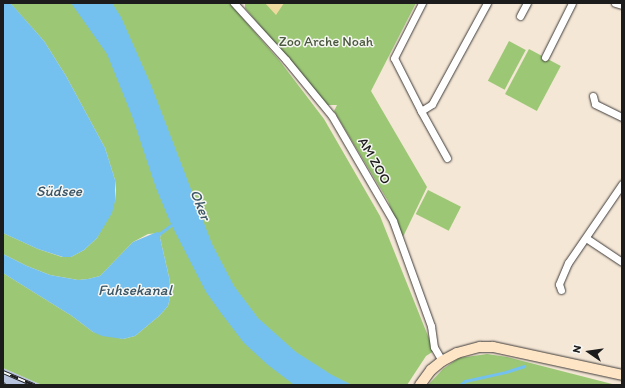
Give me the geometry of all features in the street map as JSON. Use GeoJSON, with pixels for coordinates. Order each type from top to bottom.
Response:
{"type":"FeatureCollection","features":[{"type":"Feature","properties":{"kind":"street","name":"AM ZOO"},"geometry":{"type":"LineString","coordinates":[[234,3],[286,60],[332,116],[393,221],[429,319],[434,347],[442,361]]}},
{"type":"Feature","properties":{"kind":"street"},"geometry":{"type":"LineString","coordinates":[[422,3],[394,58],[447,158]]}},
{"type":"Feature","properties":{"kind":"street"},"geometry":{"type":"LineString","coordinates":[[421,111],[432,104],[487,3]]}},
{"type":"Feature","properties":{"kind":"street"},"geometry":{"type":"LineString","coordinates":[[520,16],[527,3]]}},
{"type":"Feature","properties":{"kind":"street"},"geometry":{"type":"LineString","coordinates":[[545,57],[572,3]]}},
{"type":"Feature","properties":{"kind":"street"},"geometry":{"type":"LineString","coordinates":[[614,3],[622,5]]}},
{"type":"Feature","properties":{"kind":"street"},"geometry":{"type":"LineString","coordinates":[[592,96],[595,104],[622,117]]}},
{"type":"Feature","properties":{"kind":"street"},"geometry":{"type":"LineString","coordinates":[[561,290],[559,284],[562,274],[622,184]]}},
{"type":"Feature","properties":{"kind":"street"},"geometry":{"type":"LineString","coordinates":[[586,238],[622,262]]}},
{"type":"Feature","properties":{"kind":"street"},"geometry":{"type":"LineString","coordinates":[[420,385],[431,370],[442,361],[468,349],[480,347],[493,348],[621,372]]}},
{"type":"Feature","properties":{"kind":"shaded area"},"geometry":{"type":"Polygon","coordinates":[[[3,368],[42,385],[3,385],[3,368]]]}},
{"type":"Feature","properties":{"kind":"green space"},"geometry":{"type":"Polygon","coordinates":[[[10,3],[230,4],[279,60],[324,119],[380,216],[434,351],[426,356],[407,385],[42,385],[3,368],[3,273],[72,316],[93,332],[123,339],[135,336],[159,316],[168,306],[171,293],[160,238],[161,233],[148,234],[133,242],[100,276],[88,279],[78,280],[50,275],[3,254],[3,233],[38,249],[62,257],[71,257],[84,250],[97,238],[115,201],[116,190],[115,180],[105,148],[66,76],[44,41],[10,3]]]}},
{"type":"Feature","properties":{"kind":"green space","name":"Zoo Arche Noah"},"geometry":{"type":"Polygon","coordinates":[[[245,3],[416,3],[371,91],[427,187],[402,239],[388,201],[334,111],[337,105],[327,105],[245,8],[245,3]]]}},
{"type":"Feature","properties":{"kind":"green space"},"geometry":{"type":"Polygon","coordinates":[[[509,41],[526,50],[505,90],[488,81],[509,41]]]}},
{"type":"Feature","properties":{"kind":"green space"},"geometry":{"type":"Polygon","coordinates":[[[529,49],[561,66],[537,111],[505,94],[529,49]]]}},
{"type":"Feature","properties":{"kind":"green space"},"geometry":{"type":"Polygon","coordinates":[[[428,190],[461,207],[449,231],[416,214],[428,190]]]}},
{"type":"Feature","properties":{"kind":"green space"},"geometry":{"type":"Polygon","coordinates":[[[487,354],[507,357],[616,385],[428,385],[443,369],[459,358],[487,354]]]}},
{"type":"Feature","properties":{"kind":"sand"},"geometry":{"type":"Polygon","coordinates":[[[265,3],[284,3],[276,15],[265,3]]]}},
{"type":"Feature","properties":{"kind":"water","name":"Südsee"},"geometry":{"type":"Polygon","coordinates":[[[3,3],[10,3],[44,41],[66,76],[105,148],[115,180],[115,201],[112,213],[97,238],[84,250],[71,257],[63,257],[38,249],[3,233],[3,3]]]}},
{"type":"Feature","properties":{"kind":"water"},"geometry":{"type":"Polygon","coordinates":[[[71,3],[112,3],[121,17],[151,85],[212,244],[234,286],[258,318],[296,352],[332,375],[352,385],[293,384],[268,365],[244,343],[221,313],[206,292],[171,224],[156,188],[132,116],[107,54],[71,3]]]}},
{"type":"Feature","properties":{"kind":"water","name":"Fuhsekanal"},"geometry":{"type":"Polygon","coordinates":[[[157,232],[161,233],[160,238],[171,293],[168,306],[159,316],[135,336],[123,339],[102,336],[93,332],[72,316],[3,273],[3,254],[50,275],[78,280],[100,276],[133,242],[157,232]]]}},
{"type":"Feature","properties":{"kind":"waterway","name":"Fuhsekanal"},"geometry":{"type":"LineString","coordinates":[[159,234],[174,223]]}},
{"type":"Feature","properties":{"kind":"waterway"},"geometry":{"type":"LineString","coordinates":[[460,385],[465,381],[506,372],[524,366]]}},
{"type":"Feature","properties":{"kind":"railway"},"geometry":{"type":"LineString","coordinates":[[3,372],[34,385]]}},
{"type":"Feature","properties":{"kind":"water label","name":"Oker"},"geometry":{"type":"Point","coordinates":[200,205]}}]}
